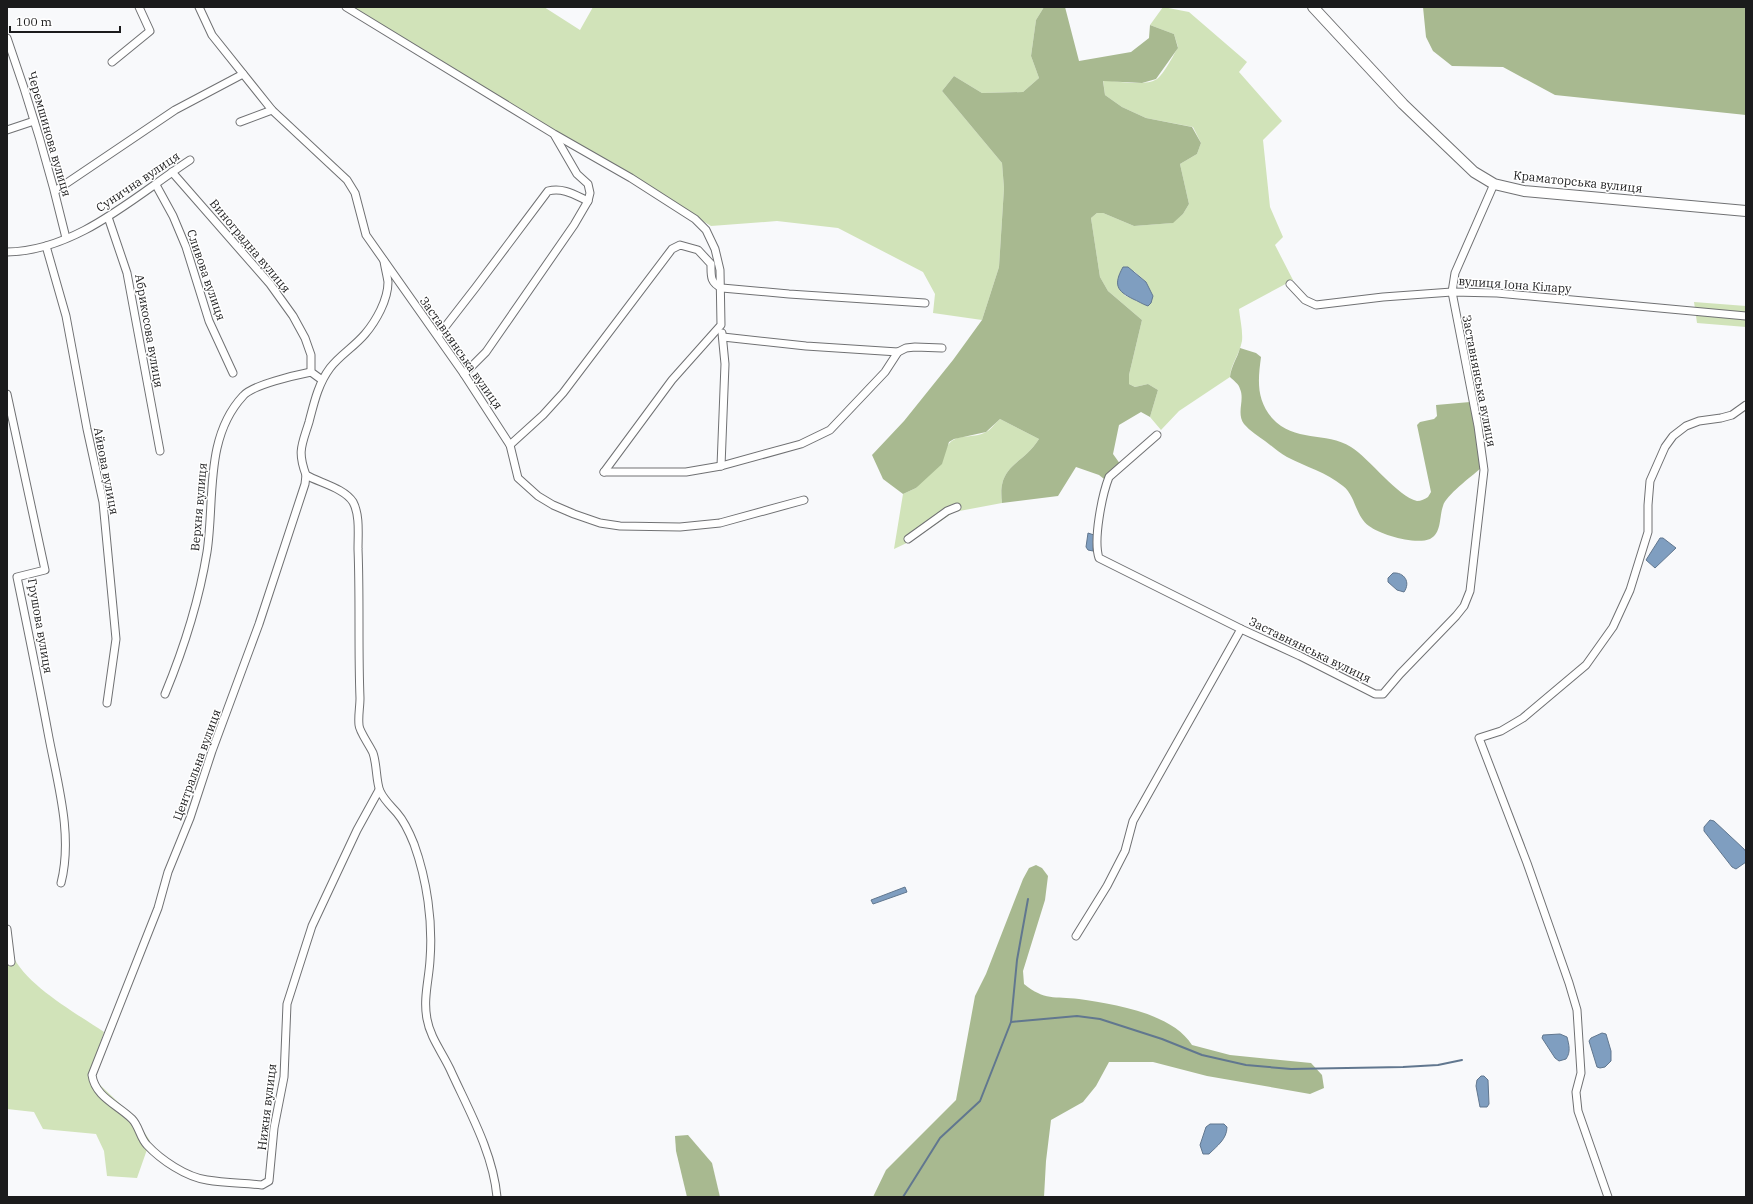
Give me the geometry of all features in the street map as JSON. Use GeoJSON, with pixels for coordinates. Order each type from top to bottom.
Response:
{"type":"FeatureCollection","features":[{"type":"Feature","properties":{"kind":"street"},"geometry":{"type":"LineString","coordinates":[[112,62],[150,31],[139,7]]}},
{"type":"Feature","properties":{"kind":"street","name":"Заставнянська вулиця"},"geometry":{"type":"LineString","coordinates":[[199,7],[212,35],[272,110],[347,180],[355,193],[366,235],[438,336],[510,445],[518,478],[538,496],[553,505],[600,523],[620,526],[680,527],[720,523],[804,500]]}},
{"type":"Feature","properties":{"kind":"street"},"geometry":{"type":"LineString","coordinates":[[346,7],[554,134],[631,178],[695,219],[706,230],[715,249],[720,270],[722,288],[721,325],[725,364],[721,466]]}},
{"type":"Feature","properties":{"kind":"street","name":"Краматорська вулиця"},"geometry":{"type":"LineString","coordinates":[[1313,7],[1403,104],[1474,172],[1494,184],[1524,191],[1746,211]]}},
{"type":"Feature","properties":{"kind":"street","name":"Черемшинова вулиця"},"geometry":{"type":"LineString","coordinates":[[7,39],[23,82],[55,191],[66,238]]}},
{"type":"Feature","properties":{"kind":"street"},"geometry":{"type":"LineString","coordinates":[[55,191],[174,110],[242,74]]}},
{"type":"Feature","properties":{"kind":"street"},"geometry":{"type":"LineString","coordinates":[[240,122],[272,110]]}},
{"type":"Feature","properties":{"kind":"street"},"geometry":{"type":"LineString","coordinates":[[7,130],[34,121]]}},
{"type":"Feature","properties":{"kind":"street"},"geometry":{"type":"LineString","coordinates":[[464,374],[486,352],[574,226],[588,201],[590,193],[588,184],[577,174],[554,134]]}},
{"type":"Feature","properties":{"kind":"street","name":"Сунична вулиця"},"geometry":{"type":"LineString","coordinates":[[7,252],[22,252],[46,246],[108,218],[190,160]]}},
{"type":"Feature","properties":{"kind":"street","name":"Виноградна вулиця"},"geometry":{"type":"LineString","coordinates":[[172,172],[270,284],[293,316],[305,338],[311,355],[311,372]]}},
{"type":"Feature","properties":{"kind":"street","name":"Заставнянська вулиця"},"geometry":{"type":"LineString","coordinates":[[1157,435],[1109,477],[1105,486],[1097,536],[1096,550],[1099,558],[1378,695],[1383,694],[1388,690],[1400,674],[1456,616],[1464,606],[1470,591],[1484,470],[1478,426],[1452,292],[1455,273],[1494,184]]}},
{"type":"Feature","properties":{"kind":"street","name":"Сливова вулиця"},"geometry":{"type":"LineString","coordinates":[[156,185],[173,216],[186,247],[209,321],[234,373]]}},
{"type":"Feature","properties":{"kind":"street"},"geometry":{"type":"LineString","coordinates":[[438,336],[548,191],[556,188],[588,201]]}},
{"type":"Feature","properties":{"kind":"street","name":"Абрикосова вулиця"},"geometry":{"type":"LineString","coordinates":[[108,218],[127,273],[160,451]]}},
{"type":"Feature","properties":{"kind":"street"},"geometry":{"type":"LineString","coordinates":[[510,445],[543,415],[563,393],[672,249],[680,245],[698,250],[711,264],[711,279],[716,285],[722,288],[925,303]]}},
{"type":"Feature","properties":{"kind":"street","name":"Айвова вулиця"},"geometry":{"type":"LineString","coordinates":[[46,246],[66,316],[87,429],[103,502],[116,639],[107,703]]}},
{"type":"Feature","properties":{"kind":"street"},"geometry":{"type":"LineString","coordinates":[[384,261],[388,282],[386,296],[380,310],[365,334],[330,368],[322,380],[301,446],[301,461],[306,475],[346,494],[353,503],[357,518],[360,602],[358,641],[360,707],[359,727],[373,753],[378,771],[379,790],[387,803],[401,819],[413,842],[422,869],[428,898],[430,935],[430,959],[426,1009],[427,1020],[437,1046],[449,1067],[475,1124],[496,1184],[497,1197]]}},
{"type":"Feature","properties":{"kind":"street","name":"вулиця Іона Кілару"},"geometry":{"type":"LineString","coordinates":[[1290,284],[1305,300],[1316,305],[1383,297],[1452,292],[1497,292],[1746,316]]}},
{"type":"Feature","properties":{"kind":"street"},"geometry":{"type":"LineString","coordinates":[[721,325],[672,380],[604,472],[686,472],[721,466],[801,444],[830,430],[885,372],[898,352]]}},
{"type":"Feature","properties":{"kind":"street"},"geometry":{"type":"LineString","coordinates":[[722,337],[806,346],[898,352],[906,348],[915,347],[942,348]]}},
{"type":"Feature","properties":{"kind":"street"},"geometry":{"type":"LineString","coordinates":[[311,372],[322,380]]}},
{"type":"Feature","properties":{"kind":"street","name":"Верхня вулиця"},"geometry":{"type":"LineString","coordinates":[[165,694],[194,616],[207,553],[212,515],[215,458],[219,439],[229,415],[244,394],[279,379],[311,372]]}},
{"type":"Feature","properties":{"kind":"street","name":"Грушова вулиця"},"geometry":{"type":"LineString","coordinates":[[7,394],[45,570],[17,577],[62,805],[67,849],[61,883]]}},
{"type":"Feature","properties":{"kind":"street"},"geometry":{"type":"LineString","coordinates":[[1608,1197],[1578,1111],[1576,1092],[1581,1073],[1580,1036],[1573,996],[1527,863],[1479,738],[1501,730],[1523,718],[1586,665],[1613,627],[1630,590],[1648,532],[1650,481],[1665,446],[1673,436],[1686,426],[1699,420],[1722,418],[1732,415],[1746,405]]}},
{"type":"Feature","properties":{"kind":"street","name":"Центральна вулиця"},"geometry":{"type":"LineString","coordinates":[[99,1059],[158,908],[168,872],[190,818],[212,752],[254,638],[305,484],[306,475]]}},
{"type":"Feature","properties":{"kind":"street"},"geometry":{"type":"LineString","coordinates":[[908,539],[947,511],[957,506]]}},
{"type":"Feature","properties":{"kind":"street"},"geometry":{"type":"LineString","coordinates":[[1076,936],[1107,886],[1125,850],[1133,821],[1241,629]]}},
{"type":"Feature","properties":{"kind":"street","name":"Нижня вулиця"},"geometry":{"type":"LineString","coordinates":[[99,1059],[92,1075],[93,1081],[100,1091],[132,1119],[145,1144],[162,1160],[180,1170],[206,1180],[262,1185],[269,1181],[274,1128],[284,1077],[287,1004],[312,926],[357,830],[379,790]]}},
{"type":"Feature","properties":{"kind":"street"},"geometry":{"type":"LineString","coordinates":[[7,929],[11,962]]}},
{"type":"Feature","properties":{"kind":"green space"},"geometry":{"type":"Polygon","coordinates":[[[351,7],[544,7],[580,30],[593,7],[1044,7],[1036,20],[1031,56],[1039,78],[1023,92],[982,93],[954,76],[942,91],[1002,163],[1004,188],[999,267],[982,320],[933,313],[935,294],[923,272],[838,228],[777,221],[711,226],[351,7]]]}},
{"type":"Feature","properties":{"kind":"green space"},"geometry":{"type":"Polygon","coordinates":[[[1044,7],[1065,7],[1079,61],[1131,52],[1149,38],[1150,25],[1174,34],[1178,48],[1156,79],[1142,83],[1103,81],[1105,95],[1122,107],[1146,118],[1192,127],[1201,143],[1197,154],[1180,164],[1189,204],[1183,214],[1173,223],[1134,226],[1103,213],[1097,213],[1091,218],[1100,277],[1108,291],[1142,320],[1129,375],[1129,384],[1135,387],[1148,384],[1158,390],[1150,417],[1141,412],[1119,425],[1113,454],[1123,468],[1108,482],[1099,475],[1076,467],[1058,496],[1002,503],[1001,490],[1003,480],[1007,473],[1039,439],[1000,419],[986,432],[954,439],[949,442],[942,464],[916,488],[903,494],[883,479],[872,455],[904,421],[953,360],[982,320],[999,267],[1004,188],[1002,163],[942,91],[954,76],[982,93],[1023,92],[1039,78],[1031,56],[1036,20],[1044,7]]]}},
{"type":"Feature","properties":{"kind":"green space"},"geometry":{"type":"Polygon","coordinates":[[[1163,7],[1189,12],[1247,62],[1239,72],[1282,121],[1263,140],[1270,207],[1283,237],[1275,245],[1293,280],[1239,309],[1242,341],[1230,377],[1179,411],[1161,430],[1150,417],[1158,390],[1148,384],[1135,387],[1129,384],[1129,375],[1142,320],[1108,291],[1100,277],[1091,218],[1097,213],[1103,213],[1134,226],[1172,223],[1183,214],[1189,204],[1180,164],[1197,154],[1201,143],[1193,127],[1146,118],[1122,107],[1105,95],[1103,80],[1130,83],[1145,83],[1152,81],[1159,77],[1171,60],[1178,47],[1174,34],[1150,25],[1163,7]],[[1134,271],[1124,295],[1143,304],[1153,296],[1146,282],[1134,271]]]}},
{"type":"Feature","properties":{"kind":"green space"},"geometry":{"type":"Polygon","coordinates":[[[1423,7],[1746,7],[1746,115],[1555,95],[1503,67],[1452,66],[1433,51],[1426,37],[1423,7]]]}},
{"type":"Feature","properties":{"kind":"green space"},"geometry":{"type":"Polygon","coordinates":[[[1694,302],[1746,306],[1746,327],[1697,323],[1694,302]]]}},
{"type":"Feature","properties":{"kind":"green space"},"geometry":{"type":"Polygon","coordinates":[[[1240,348],[1256,353],[1261,357],[1259,389],[1263,404],[1272,418],[1281,426],[1300,434],[1331,439],[1351,447],[1367,460],[1401,493],[1417,501],[1428,497],[1431,492],[1417,425],[1420,422],[1434,419],[1437,416],[1436,405],[1470,402],[1481,468],[1445,502],[1437,533],[1430,539],[1416,541],[1381,533],[1364,522],[1351,495],[1343,486],[1323,473],[1294,461],[1284,455],[1246,427],[1241,415],[1241,393],[1239,387],[1230,377],[1240,348]]]}},
{"type":"Feature","properties":{"kind":"green space"},"geometry":{"type":"Polygon","coordinates":[[[1000,419],[1039,439],[1007,473],[1003,480],[1001,490],[1002,503],[954,512],[913,540],[894,549],[903,494],[916,488],[949,443],[958,438],[975,436],[986,432],[990,430],[1000,419]]]}},
{"type":"Feature","properties":{"kind":"green space"},"geometry":{"type":"Polygon","coordinates":[[[1036,865],[1042,868],[1048,876],[1045,900],[1023,971],[1024,984],[1038,993],[1050,997],[1093,1001],[1141,1012],[1171,1025],[1183,1034],[1192,1045],[1230,1055],[1311,1063],[1322,1075],[1324,1088],[1310,1094],[1207,1076],[1153,1062],[1109,1062],[1096,1086],[1083,1102],[1051,1120],[1046,1161],[1044,1197],[873,1197],[886,1170],[956,1100],[975,996],[986,974],[1023,879],[1029,868],[1036,865]]]}},
{"type":"Feature","properties":{"kind":"green space"},"geometry":{"type":"Polygon","coordinates":[[[12,954],[28,977],[39,987],[52,998],[104,1032],[91,1069],[100,1085],[135,1118],[150,1141],[137,1178],[107,1176],[104,1151],[96,1134],[43,1129],[34,1112],[7,1109],[7,955],[12,954]]]}},
{"type":"Feature","properties":{"kind":"green space"},"geometry":{"type":"Polygon","coordinates":[[[688,1135],[712,1163],[720,1197],[687,1197],[676,1151],[675,1136],[688,1135]]]}},
{"type":"Feature","properties":{"kind":"water"},"geometry":{"type":"Polygon","coordinates":[[[1123,267],[1128,267],[1146,282],[1153,296],[1151,303],[1148,306],[1123,293],[1118,287],[1118,278],[1123,267]]]}},
{"type":"Feature","properties":{"kind":"water"},"geometry":{"type":"Polygon","coordinates":[[[1088,533],[1094,535],[1093,551],[1088,550],[1086,547],[1088,533]]]}},
{"type":"Feature","properties":{"kind":"water"},"geometry":{"type":"Polygon","coordinates":[[[1660,538],[1663,538],[1676,548],[1655,568],[1646,560],[1660,538]]]}},
{"type":"Feature","properties":{"kind":"water"},"geometry":{"type":"Polygon","coordinates":[[[1393,573],[1400,574],[1405,578],[1407,585],[1404,592],[1397,590],[1388,582],[1388,578],[1393,573]]]}},
{"type":"Feature","properties":{"kind":"water"},"geometry":{"type":"Polygon","coordinates":[[[1710,820],[1714,821],[1746,852],[1746,862],[1736,869],[1732,867],[1704,831],[1704,827],[1710,820]]]}},
{"type":"Feature","properties":{"kind":"water"},"geometry":{"type":"Polygon","coordinates":[[[905,887],[907,892],[873,904],[871,900],[905,887]]]}},
{"type":"Feature","properties":{"kind":"water"},"geometry":{"type":"Polygon","coordinates":[[[1602,1033],[1606,1034],[1611,1051],[1611,1061],[1605,1067],[1600,1068],[1597,1067],[1589,1041],[1591,1038],[1602,1033]]]}},
{"type":"Feature","properties":{"kind":"water"},"geometry":{"type":"Polygon","coordinates":[[[1560,1034],[1567,1037],[1569,1051],[1566,1059],[1559,1061],[1555,1058],[1542,1038],[1543,1035],[1560,1034]]]}},
{"type":"Feature","properties":{"kind":"water"},"geometry":{"type":"Polygon","coordinates":[[[1481,1076],[1484,1076],[1488,1080],[1489,1104],[1487,1107],[1480,1107],[1476,1086],[1477,1080],[1481,1076]]]}},
{"type":"Feature","properties":{"kind":"water"},"geometry":{"type":"Polygon","coordinates":[[[1210,1124],[1224,1124],[1227,1127],[1227,1131],[1221,1142],[1209,1154],[1203,1154],[1200,1145],[1206,1127],[1210,1124]]]}},
{"type":"Feature","properties":{"kind":"waterway"},"geometry":{"type":"LineString","coordinates":[[903,1197],[940,1138],[980,1101],[1011,1022],[1017,960],[1028,899]]}},
{"type":"Feature","properties":{"kind":"waterway"},"geometry":{"type":"LineString","coordinates":[[1011,1022],[1077,1016],[1100,1019],[1162,1039],[1202,1055],[1246,1065],[1291,1069],[1403,1067],[1438,1065],[1462,1060]]}}]}
